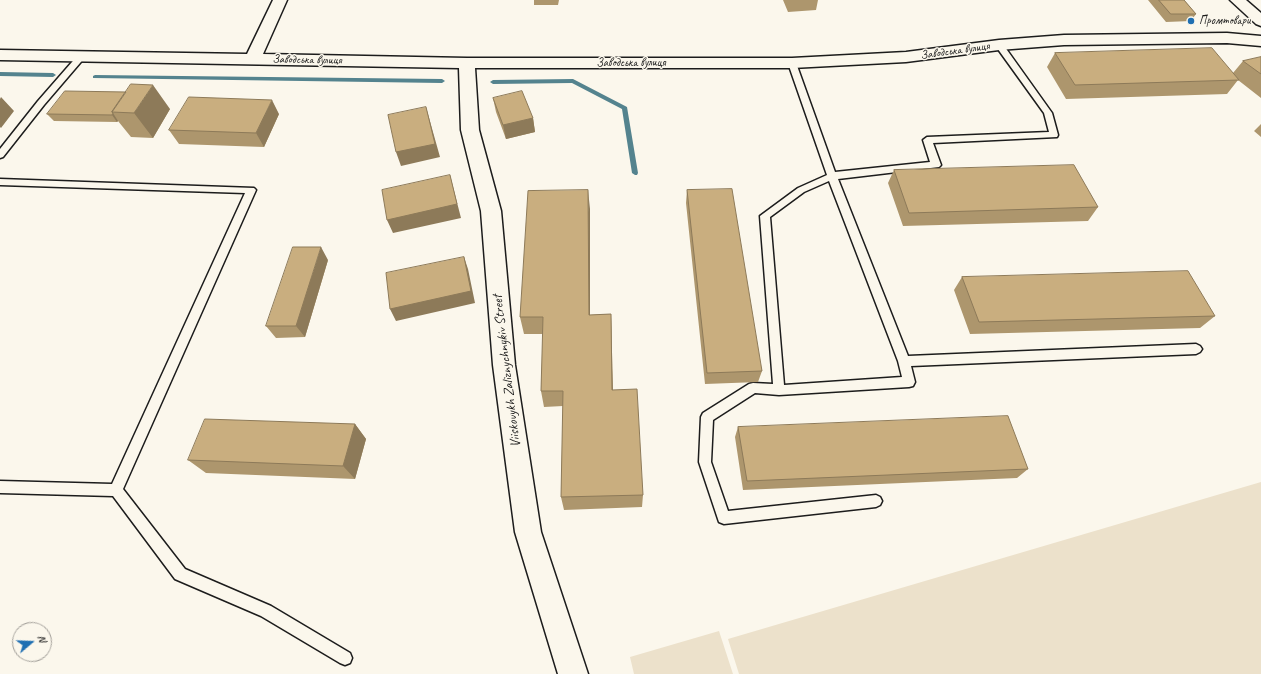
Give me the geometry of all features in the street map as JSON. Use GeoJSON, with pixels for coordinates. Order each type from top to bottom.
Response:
{"type":"FeatureCollection","features":[{"type":"Feature","properties":{"kind":"street"},"geometry":{"type":"LineString","coordinates":[[253,58],[280,0]]}},
{"type":"Feature","properties":{"kind":"street"},"geometry":{"type":"LineString","coordinates":[[1237,0],[1261,21]]}},
{"type":"Feature","properties":{"kind":"street","name":"Заводська вулиця"},"geometry":{"type":"LineString","coordinates":[[0,55],[253,58],[466,63],[792,63],[906,58],[999,45],[1064,40],[1227,38],[1261,40]]}},
{"type":"Feature","properties":{"kind":"street","name":"Viiskovykh Zaliznychnykiv Street"},"geometry":{"type":"LineString","coordinates":[[466,63],[470,130],[491,210],[504,365],[528,532],[574,674]]}},
{"type":"Feature","properties":{"kind":"lane"},"geometry":{"type":"LineString","coordinates":[[779,390],[765,216],[800,190],[832,176],[936,165],[927,140],[1054,135],[1048,113],[999,45]]}},
{"type":"Feature","properties":{"kind":"lane"},"geometry":{"type":"LineString","coordinates":[[0,155],[41,103],[82,56]]}},
{"type":"Feature","properties":{"kind":"lane"},"geometry":{"type":"LineString","coordinates":[[792,63],[832,176],[904,361],[909,382],[779,390],[753,388],[707,417],[705,462],[724,518],[876,502]]}},
{"type":"Feature","properties":{"kind":"lane"},"geometry":{"type":"LineString","coordinates":[[0,182],[251,190],[116,490]]}},
{"type":"Feature","properties":{"kind":"lane"},"geometry":{"type":"LineString","coordinates":[[904,361],[1196,349]]}},
{"type":"Feature","properties":{"kind":"lane"},"geometry":{"type":"LineString","coordinates":[[0,487],[116,490]]}},
{"type":"Feature","properties":{"kind":"lane"},"geometry":{"type":"LineString","coordinates":[[116,490],[180,574],[266,611],[345,658]]}},
{"type":"Feature","properties":{"kind":"shaded area"},"geometry":{"type":"Polygon","coordinates":[[[1261,482],[1261,674],[739,674],[728,639],[1261,482]]]}},
{"type":"Feature","properties":{"kind":"shaded area"},"geometry":{"type":"Polygon","coordinates":[[[719,631],[733,674],[634,674],[630,657],[719,631]]]}},
{"type":"Feature","properties":{"kind":"building"},"geometry":{"type":"Polygon","coordinates":[[[1159,0],[1184,0],[1196,14],[1171,14],[1159,0]]]}},
{"type":"Feature","properties":{"kind":"building"},"geometry":{"type":"Polygon","coordinates":[[[1212,48],[1239,80],[1075,85],[1055,53],[1212,48]]]}},
{"type":"Feature","properties":{"kind":"building"},"geometry":{"type":"Polygon","coordinates":[[[1261,57],[1261,74],[1243,61],[1261,57]]]}},
{"type":"Feature","properties":{"kind":"building"},"geometry":{"type":"Polygon","coordinates":[[[131,84],[153,85],[134,113],[112,112],[131,84]]]}},
{"type":"Feature","properties":{"kind":"building"},"geometry":{"type":"Polygon","coordinates":[[[65,91],[126,92],[112,112],[112,115],[47,114],[65,91]]]}},
{"type":"Feature","properties":{"kind":"building"},"geometry":{"type":"Polygon","coordinates":[[[522,91],[533,118],[503,125],[493,98],[522,91]]]}},
{"type":"Feature","properties":{"kind":"building"},"geometry":{"type":"Polygon","coordinates":[[[189,97],[272,100],[256,133],[169,130],[189,97]]]}},
{"type":"Feature","properties":{"kind":"building"},"geometry":{"type":"Polygon","coordinates":[[[426,107],[435,144],[396,152],[388,115],[426,107]]]}},
{"type":"Feature","properties":{"kind":"building"},"geometry":{"type":"Polygon","coordinates":[[[1074,165],[1098,207],[909,213],[894,170],[1074,165]]]}},
{"type":"Feature","properties":{"kind":"building"},"geometry":{"type":"Polygon","coordinates":[[[450,175],[457,204],[387,220],[382,190],[450,175]]]}},
{"type":"Feature","properties":{"kind":"building"},"geometry":{"type":"Polygon","coordinates":[[[732,189],[762,371],[707,373],[687,190],[732,189]]]}},
{"type":"Feature","properties":{"kind":"building"},"geometry":{"type":"Polygon","coordinates":[[[588,190],[589,315],[611,314],[612,390],[637,389],[643,495],[561,497],[563,391],[541,391],[543,317],[520,317],[528,191],[588,190]]]}},
{"type":"Feature","properties":{"kind":"building"},"geometry":{"type":"Polygon","coordinates":[[[293,247],[321,247],[296,326],[266,326],[293,247]]]}},
{"type":"Feature","properties":{"kind":"building"},"geometry":{"type":"Polygon","coordinates":[[[464,257],[471,291],[390,309],[386,273],[464,257]]]}},
{"type":"Feature","properties":{"kind":"building"},"geometry":{"type":"Polygon","coordinates":[[[1188,271],[1215,316],[979,322],[962,277],[1188,271]]]}},
{"type":"Feature","properties":{"kind":"building"},"geometry":{"type":"Polygon","coordinates":[[[1008,416],[1028,469],[747,481],[738,427],[1008,416]]]}},
{"type":"Feature","properties":{"kind":"building"},"geometry":{"type":"Polygon","coordinates":[[[205,419],[355,424],[343,466],[188,460],[205,419]]]}},
{"type":"Feature","properties":{"kind":"waterway"},"geometry":{"type":"LineString","coordinates":[[0,74],[53,75]]}},
{"type":"Feature","properties":{"kind":"waterway"},"geometry":{"type":"LineString","coordinates":[[95,77],[442,81]]}},
{"type":"Feature","properties":{"kind":"waterway"},"geometry":{"type":"LineString","coordinates":[[493,82],[573,81],[625,108],[635,173]]}},
{"type":"Feature","properties":{"kind":"place","name":"Промтовари"},"geometry":{"type":"Point","coordinates":[1191,21]}}]}
